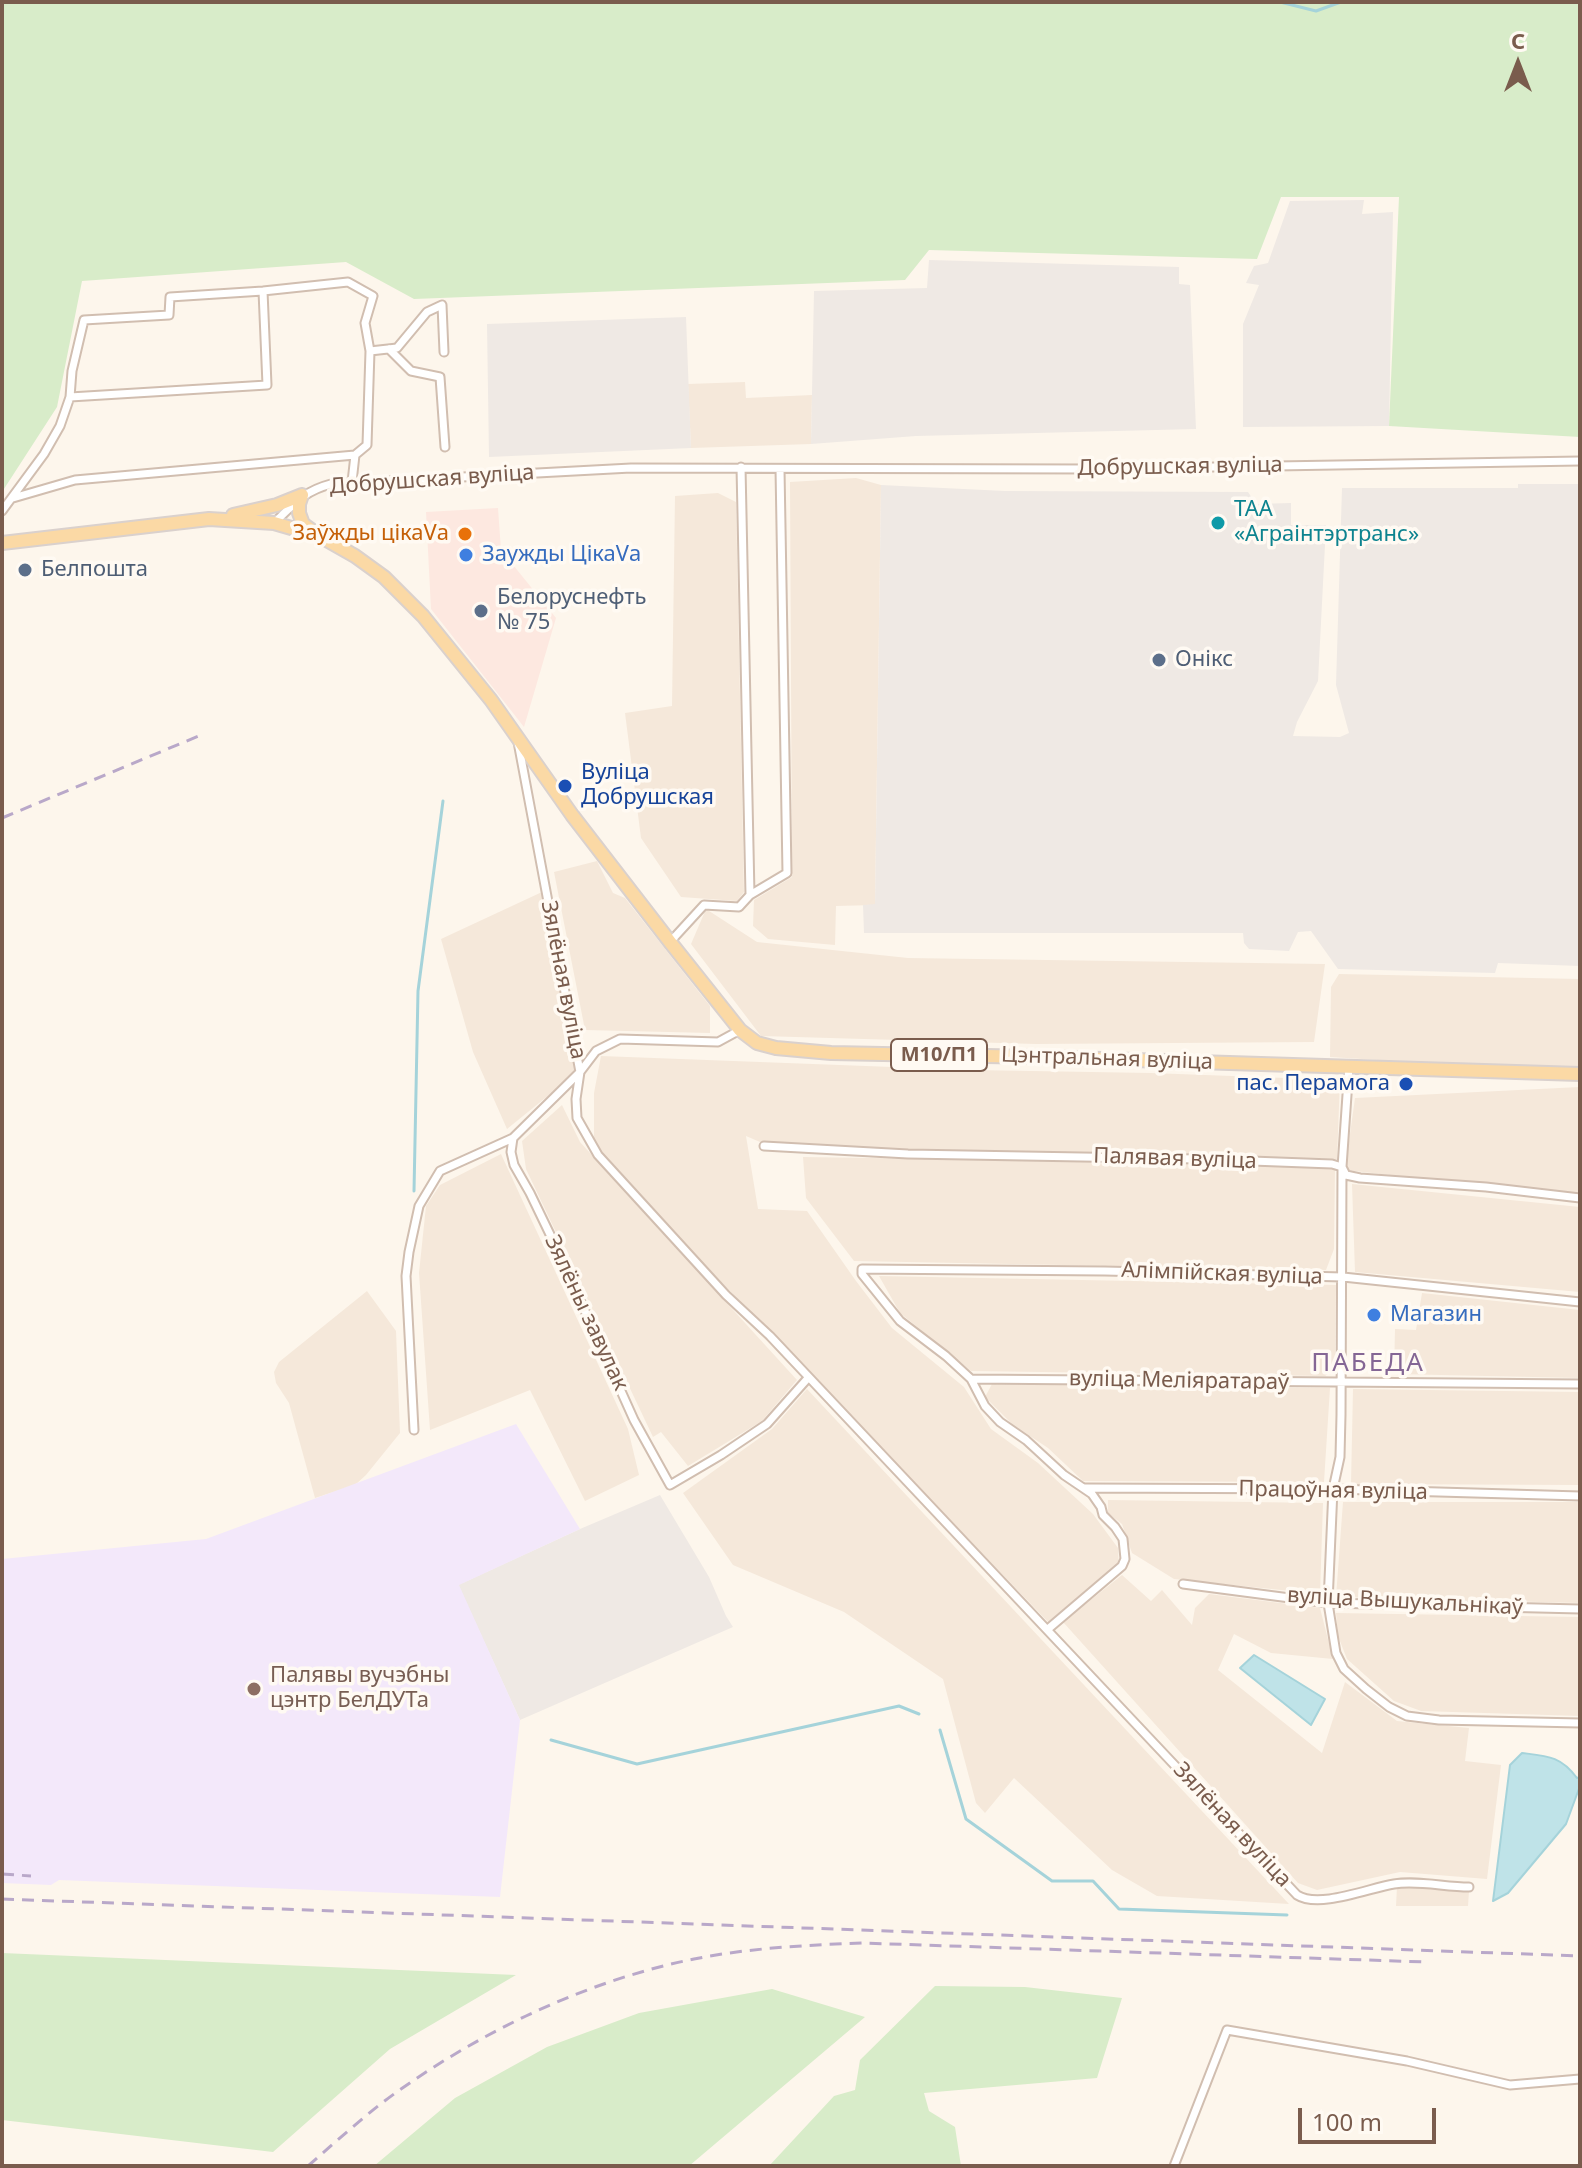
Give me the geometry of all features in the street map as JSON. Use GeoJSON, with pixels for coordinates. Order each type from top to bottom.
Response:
{"type":"FeatureCollection","features":[{"type":"Feature","properties":{"kind":"main road"},"geometry":{"type":"LineString","coordinates":[[209,519],[277,505],[302,495]]}},
{"type":"Feature","properties":{"kind":"main road"},"geometry":{"type":"LineString","coordinates":[[302,495],[299,513],[303,524],[318,535]]}},
{"type":"Feature","properties":{"kind":"main road","name":"М10/П1"},"geometry":{"type":"LineString","coordinates":[[2,543],[209,519],[274,523],[318,535],[355,556],[400,591],[443,638],[516,734]]}},
{"type":"Feature","properties":{"kind":"main road","name":"Цэнтральная вуліца"},"geometry":{"type":"LineString","coordinates":[[516,734],[589,837],[670,942],[740,1030],[757,1043],[776,1048],[831,1053],[1580,1074]]}},
{"type":"Feature","properties":{"kind":"street"},"geometry":{"type":"LineString","coordinates":[[2,511],[60,426],[70,397],[72,371],[84,320],[169,315],[170,297],[348,282],[373,296],[365,323],[370,351],[367,445],[355,455],[75,480],[12,498]]}},
{"type":"Feature","properties":{"kind":"street"},"geometry":{"type":"LineString","coordinates":[[70,397],[267,385],[263,291]]}},
{"type":"Feature","properties":{"kind":"street"},"geometry":{"type":"LineString","coordinates":[[370,351],[397,348],[427,312],[442,305],[444,352]]}},
{"type":"Feature","properties":{"kind":"street"},"geometry":{"type":"LineString","coordinates":[[389,349],[411,371],[440,377],[445,447]]}},
{"type":"Feature","properties":{"kind":"street"},"geometry":{"type":"LineString","coordinates":[[352,482],[355,455]]}},
{"type":"Feature","properties":{"kind":"street","name":"Добрушская вуліца"},"geometry":{"type":"LineString","coordinates":[[274,523],[302,495],[315,488],[352,482],[631,468],[1093,469],[1580,461]]}},
{"type":"Feature","properties":{"kind":"street"},"geometry":{"type":"LineString","coordinates":[[741,467],[750,895]]}},
{"type":"Feature","properties":{"kind":"street"},"geometry":{"type":"LineString","coordinates":[[670,942],[704,905],[739,907],[750,895],[787,873],[780,469]]}},
{"type":"Feature","properties":{"kind":"street","name":"Зялёная вуліца"},"geometry":{"type":"LineString","coordinates":[[516,734],[580,1072],[577,1118],[598,1155],[726,1295],[770,1336],[1301,1898],[1316,1900],[1395,1884],[1469,1887]]}},
{"type":"Feature","properties":{"kind":"street"},"geometry":{"type":"LineString","coordinates":[[414,1430],[406,1276],[419,1206],[440,1171],[513,1138],[580,1072],[596,1051],[620,1039],[718,1042],[740,1030]]}},
{"type":"Feature","properties":{"kind":"street"},"geometry":{"type":"LineString","coordinates":[[1349,1066],[1342,1167],[1340,1457],[1333,1489],[1328,1603],[1334,1643],[1344,1669],[1366,1689],[1407,1716],[1439,1720],[1580,1723]]}},
{"type":"Feature","properties":{"kind":"street","name":"Зялёны завулак"},"geometry":{"type":"LineString","coordinates":[[513,1138],[511,1152],[514,1165],[558,1251],[634,1420],[670,1485],[767,1424],[808,1378]]}},
{"type":"Feature","properties":{"kind":"street","name":"Палявая вуліца"},"geometry":{"type":"LineString","coordinates":[[764,1146],[908,1154],[1332,1164],[1342,1167],[1346,1175],[1360,1178],[1486,1187],[1580,1198]]}},
{"type":"Feature","properties":{"kind":"street","name":"Алімпійская вуліца"},"geometry":{"type":"LineString","coordinates":[[971,1379],[900,1321],[862,1274],[862,1269],[1343,1277],[1580,1302]]}},
{"type":"Feature","properties":{"kind":"street"},"geometry":{"type":"LineString","coordinates":[[971,1379],[985,1406],[1000,1422],[1026,1440],[1064,1475],[1085,1488],[1097,1500],[1103,1515],[1123,1539],[1125,1559],[1122,1566],[1048,1629]]}},
{"type":"Feature","properties":{"kind":"street","name":"вуліца Меліяратараў"},"geometry":{"type":"LineString","coordinates":[[971,1379],[1580,1384]]}},
{"type":"Feature","properties":{"kind":"street","name":"Працоўная вуліца"},"geometry":{"type":"LineString","coordinates":[[1085,1488],[1333,1489],[1580,1496]]}},
{"type":"Feature","properties":{"kind":"street","name":"вуліца Вышукальнікаў"},"geometry":{"type":"LineString","coordinates":[[1183,1584],[1328,1603],[1580,1609]]}},
{"type":"Feature","properties":{"kind":"street"},"geometry":{"type":"LineString","coordinates":[[1174,2166],[1227,2030],[1407,2061],[1510,2085],[1580,2079]]}},
{"type":"Feature","properties":{"kind":"shaded area"},"geometry":{"type":"Polygon","coordinates":[[[1364,200],[1362,214],[1393,212],[1389,426],[1243,427],[1243,324],[1259,285],[1246,283],[1254,266],[1268,263],[1290,201],[1364,200]]]}},
{"type":"Feature","properties":{"kind":"shaded area"},"geometry":{"type":"Polygon","coordinates":[[[929,260],[1179,267],[1179,284],[1190,285],[1196,429],[916,436],[811,444],[814,291],[927,288],[929,260]]]}},
{"type":"Feature","properties":{"kind":"shaded area"},"geometry":{"type":"Polygon","coordinates":[[[686,317],[691,448],[489,457],[487,324],[686,317]]]}},
{"type":"Feature","properties":{"kind":"shaded area"},"geometry":{"type":"Polygon","coordinates":[[[745,382],[746,398],[812,395],[811,444],[691,448],[688,384],[745,382]]]}},
{"type":"Feature","properties":{"kind":"shaded area"},"geometry":{"type":"Polygon","coordinates":[[[856,478],[881,485],[875,905],[836,906],[835,945],[768,939],[753,926],[754,900],[792,877],[790,482],[856,478]]]}},
{"type":"Feature","properties":{"kind":"shaded area"},"geometry":{"type":"Polygon","coordinates":[[[1518,484],[1580,484],[1580,966],[1498,963],[1495,973],[1338,969],[1311,931],[1298,932],[1289,951],[1249,949],[1244,943],[1243,933],[864,933],[863,905],[875,904],[881,485],[1005,491],[1248,492],[1256,504],[1291,503],[1291,525],[1326,525],[1318,681],[1293,736],[1340,737],[1349,733],[1336,685],[1342,488],[1518,488],[1518,484]]]}},
{"type":"Feature","properties":{"kind":"shaded area"},"geometry":{"type":"Polygon","coordinates":[[[718,493],[736,502],[744,892],[737,901],[681,897],[641,838],[625,713],[672,706],[675,496],[718,493]]]}},
{"type":"Feature","properties":{"kind":"shaded area"},"geometry":{"type":"Polygon","coordinates":[[[498,508],[501,550],[556,618],[524,727],[431,609],[426,512],[498,508]]]}},
{"type":"Feature","properties":{"kind":"shaded area"},"geometry":{"type":"Polygon","coordinates":[[[597,861],[613,893],[625,898],[710,1006],[710,1033],[585,1030],[554,872],[597,861]]]}},
{"type":"Feature","properties":{"kind":"shaded area"},"geometry":{"type":"Polygon","coordinates":[[[542,892],[576,1073],[507,1129],[473,1052],[441,939],[542,892]]]}},
{"type":"Feature","properties":{"kind":"shaded area"},"geometry":{"type":"Polygon","coordinates":[[[706,909],[757,942],[908,958],[1325,964],[1314,1042],[1036,1044],[761,1036],[691,944],[706,909]]]}},
{"type":"Feature","properties":{"kind":"shaded area"},"geometry":{"type":"Polygon","coordinates":[[[1339,974],[1580,979],[1580,1067],[1442,1064],[1330,1057],[1331,987],[1339,974]]]}},
{"type":"Feature","properties":{"kind":"shaded area"},"geometry":{"type":"Polygon","coordinates":[[[601,1056],[1340,1080],[1337,1159],[896,1151],[760,1142],[746,1136],[758,1209],[807,1211],[892,1328],[964,1387],[991,1429],[1038,1463],[1093,1514],[1118,1548],[1119,1568],[1051,1625],[607,1163],[594,1139],[594,1093],[601,1056]]]}},
{"type":"Feature","properties":{"kind":"shaded area"},"geometry":{"type":"Polygon","coordinates":[[[1580,1087],[1580,1196],[1345,1170],[1355,1098],[1580,1087]]]}},
{"type":"Feature","properties":{"kind":"shaded area"},"geometry":{"type":"Polygon","coordinates":[[[562,1105],[580,1142],[797,1380],[762,1421],[688,1466],[661,1432],[653,1437],[526,1169],[522,1141],[562,1105]]]}},
{"type":"Feature","properties":{"kind":"shaded area"},"geometry":{"type":"Polygon","coordinates":[[[501,1154],[628,1429],[639,1475],[585,1501],[530,1390],[430,1430],[419,1273],[426,1206],[440,1185],[501,1154]]]}},
{"type":"Feature","properties":{"kind":"shaded area"},"geometry":{"type":"Polygon","coordinates":[[[803,1157],[1335,1168],[1334,1249],[1326,1270],[854,1261],[806,1198],[803,1157]]]}},
{"type":"Feature","properties":{"kind":"shaded area"},"geometry":{"type":"Polygon","coordinates":[[[1352,1184],[1580,1207],[1580,1292],[1355,1272],[1352,1184]]]}},
{"type":"Feature","properties":{"kind":"shaded area"},"geometry":{"type":"Polygon","coordinates":[[[879,1276],[1336,1285],[1335,1369],[1325,1376],[971,1371],[900,1313],[879,1276]]]}},
{"type":"Feature","properties":{"kind":"shaded area"},"geometry":{"type":"Polygon","coordinates":[[[367,1291],[396,1331],[400,1433],[355,1485],[315,1498],[289,1403],[276,1383],[274,1372],[279,1362],[367,1291]]]}},
{"type":"Feature","properties":{"kind":"shaded area"},"geometry":{"type":"Polygon","coordinates":[[[1422,1293],[1580,1310],[1580,1378],[1394,1374],[1395,1329],[1416,1330],[1422,1293]]]}},
{"type":"Feature","properties":{"kind":"shaded area"},"geometry":{"type":"Polygon","coordinates":[[[992,1384],[1330,1388],[1324,1482],[1083,1481],[1048,1448],[1012,1424],[985,1397],[992,1384]]]}},
{"type":"Feature","properties":{"kind":"shaded area"},"geometry":{"type":"Polygon","coordinates":[[[807,1389],[1289,1904],[1157,1896],[1112,1870],[1014,1778],[985,1813],[976,1803],[943,1679],[844,1612],[733,1565],[683,1493],[772,1429],[807,1389]]]}},
{"type":"Feature","properties":{"kind":"shaded area"},"geometry":{"type":"Polygon","coordinates":[[[1353,1389],[1580,1392],[1580,1485],[1351,1484],[1353,1389]]]}},
{"type":"Feature","properties":{"kind":"shaded area","name":"Палявы вучэбны цэнтр БелДУТа"},"geometry":{"type":"Polygon","coordinates":[[[516,1424],[580,1529],[459,1585],[520,1720],[500,1897],[59,1880],[51,1885],[2,1883],[2,1559],[206,1539],[516,1424]]]}},
{"type":"Feature","properties":{"kind":"shaded area"},"geometry":{"type":"Polygon","coordinates":[[[660,1495],[709,1577],[733,1627],[520,1720],[458,1585],[660,1495]]]}},
{"type":"Feature","properties":{"kind":"shaded area"},"geometry":{"type":"Polygon","coordinates":[[[1108,1500],[1323,1503],[1320,1594],[1174,1579],[1132,1553],[1122,1524],[1108,1513],[1108,1500]]]}},
{"type":"Feature","properties":{"kind":"shaded area"},"geometry":{"type":"Polygon","coordinates":[[[1343,1502],[1580,1502],[1580,1603],[1336,1597],[1343,1502]]]}},
{"type":"Feature","properties":{"kind":"shaded area"},"geometry":{"type":"Polygon","coordinates":[[[1122,1575],[1151,1601],[1162,1590],[1192,1625],[1195,1608],[1209,1594],[1320,1608],[1333,1659],[1271,1653],[1234,1634],[1218,1670],[1322,1753],[1345,1682],[1397,1721],[1469,1728],[1465,1761],[1501,1765],[1487,1879],[1400,1872],[1317,1890],[1298,1883],[1063,1622],[1122,1575]]]}},
{"type":"Feature","properties":{"kind":"shaded area"},"geometry":{"type":"Polygon","coordinates":[[[1336,1613],[1580,1617],[1580,1716],[1421,1711],[1394,1701],[1347,1659],[1338,1636],[1336,1613]]]}},
{"type":"Feature","properties":{"kind":"shaded area"},"geometry":{"type":"Polygon","coordinates":[[[1397,1887],[1469,1891],[1468,1906],[1396,1906],[1397,1887]]]}},
{"type":"Feature","properties":{"kind":"green space"},"geometry":{"type":"Polygon","coordinates":[[[2,2],[1580,2],[1580,437],[1389,426],[1399,197],[1281,197],[1257,259],[929,250],[905,280],[414,299],[346,262],[82,281],[57,407],[2,492],[2,2]]]}},
{"type":"Feature","properties":{"kind":"green space"},"geometry":{"type":"Polygon","coordinates":[[[2,1953],[516,1975],[390,2049],[273,2152],[2,2120],[2,1953]]]}},
{"type":"Feature","properties":{"kind":"green space"},"geometry":{"type":"Polygon","coordinates":[[[935,1986],[1025,1987],[1122,1998],[1097,2078],[924,2093],[929,2111],[955,2127],[961,2166],[769,2166],[834,2096],[855,2090],[860,2060],[935,1986]]]}},
{"type":"Feature","properties":{"kind":"green space"},"geometry":{"type":"Polygon","coordinates":[[[772,1989],[865,2017],[689,2166],[374,2166],[455,2098],[547,2047],[639,2013],[772,1989]]]}},
{"type":"Feature","properties":{"kind":"water"},"geometry":{"type":"Polygon","coordinates":[[[1254,1655],[1325,1699],[1311,1725],[1240,1668],[1254,1655]]]}},
{"type":"Feature","properties":{"kind":"water"},"geometry":{"type":"Polygon","coordinates":[[[1522,1753],[1559,1761],[1577,1778],[1580,1777],[1580,1786],[1566,1824],[1508,1893],[1493,1901],[1510,1765],[1522,1753]]]}},
{"type":"Feature","properties":{"kind":"waterway"},"geometry":{"type":"LineString","coordinates":[[1280,2],[1316,11],[1341,2]]}},
{"type":"Feature","properties":{"kind":"waterway"},"geometry":{"type":"LineString","coordinates":[[414,1191],[418,991],[443,801]]}},
{"type":"Feature","properties":{"kind":"waterway"},"geometry":{"type":"LineString","coordinates":[[551,1740],[637,1764],[899,1706],[919,1714]]}},
{"type":"Feature","properties":{"kind":"waterway"},"geometry":{"type":"LineString","coordinates":[[940,1730],[966,1819],[1052,1881],[1093,1881],[1119,1909],[1287,1915]]}},
{"type":"Feature","properties":{"kind":"railway"},"geometry":{"type":"LineString","coordinates":[[2,818],[201,735]]}},
{"type":"Feature","properties":{"kind":"railway"},"geometry":{"type":"LineString","coordinates":[[2,1874],[31,1876]]}},
{"type":"Feature","properties":{"kind":"railway"},"geometry":{"type":"LineString","coordinates":[[2,1899],[1580,1956]]}},
{"type":"Feature","properties":{"kind":"railway"},"geometry":{"type":"LineString","coordinates":[[308,2166],[401,2089],[505,2027],[579,1993],[655,1968],[715,1955],[863,1943],[1425,1962]]}},
{"type":"Feature","properties":{"kind":"place","name":"ТАА «Аграінтэртранс»"},"geometry":{"type":"Point","coordinates":[1218,523]}},
{"type":"Feature","properties":{"kind":"place","name":"Заўжды цікаVа"},"geometry":{"type":"Point","coordinates":[465,534]}},
{"type":"Feature","properties":{"kind":"place","name":"Заужды ЦікаVа"},"geometry":{"type":"Point","coordinates":[466,555]}},
{"type":"Feature","properties":{"kind":"place","name":"Белпошта"},"geometry":{"type":"Point","coordinates":[25,570]}},
{"type":"Feature","properties":{"kind":"place","name":"Белоруснефть № 75"},"geometry":{"type":"Point","coordinates":[481,611]}},
{"type":"Feature","properties":{"kind":"place","name":"Онікс"},"geometry":{"type":"Point","coordinates":[1159,660]}},
{"type":"Feature","properties":{"kind":"place","name":"Вуліца Добрушская"},"geometry":{"type":"Point","coordinates":[565,786]}},
{"type":"Feature","properties":{"kind":"place","name":"пас. Перамога"},"geometry":{"type":"Point","coordinates":[1406,1084]}},
{"type":"Feature","properties":{"kind":"place","name":"Магазин"},"geometry":{"type":"Point","coordinates":[1374,1315]}},
{"type":"Feature","properties":{"kind":"place","name":"Палявы вучэбны цэнтр БелДУТа"},"geometry":{"type":"Point","coordinates":[254,1689]}},
{"type":"Feature","properties":{"kind":"district","name":"ПАБЕДА"},"geometry":{"type":"Point","coordinates":[1368,1364]}}]}
